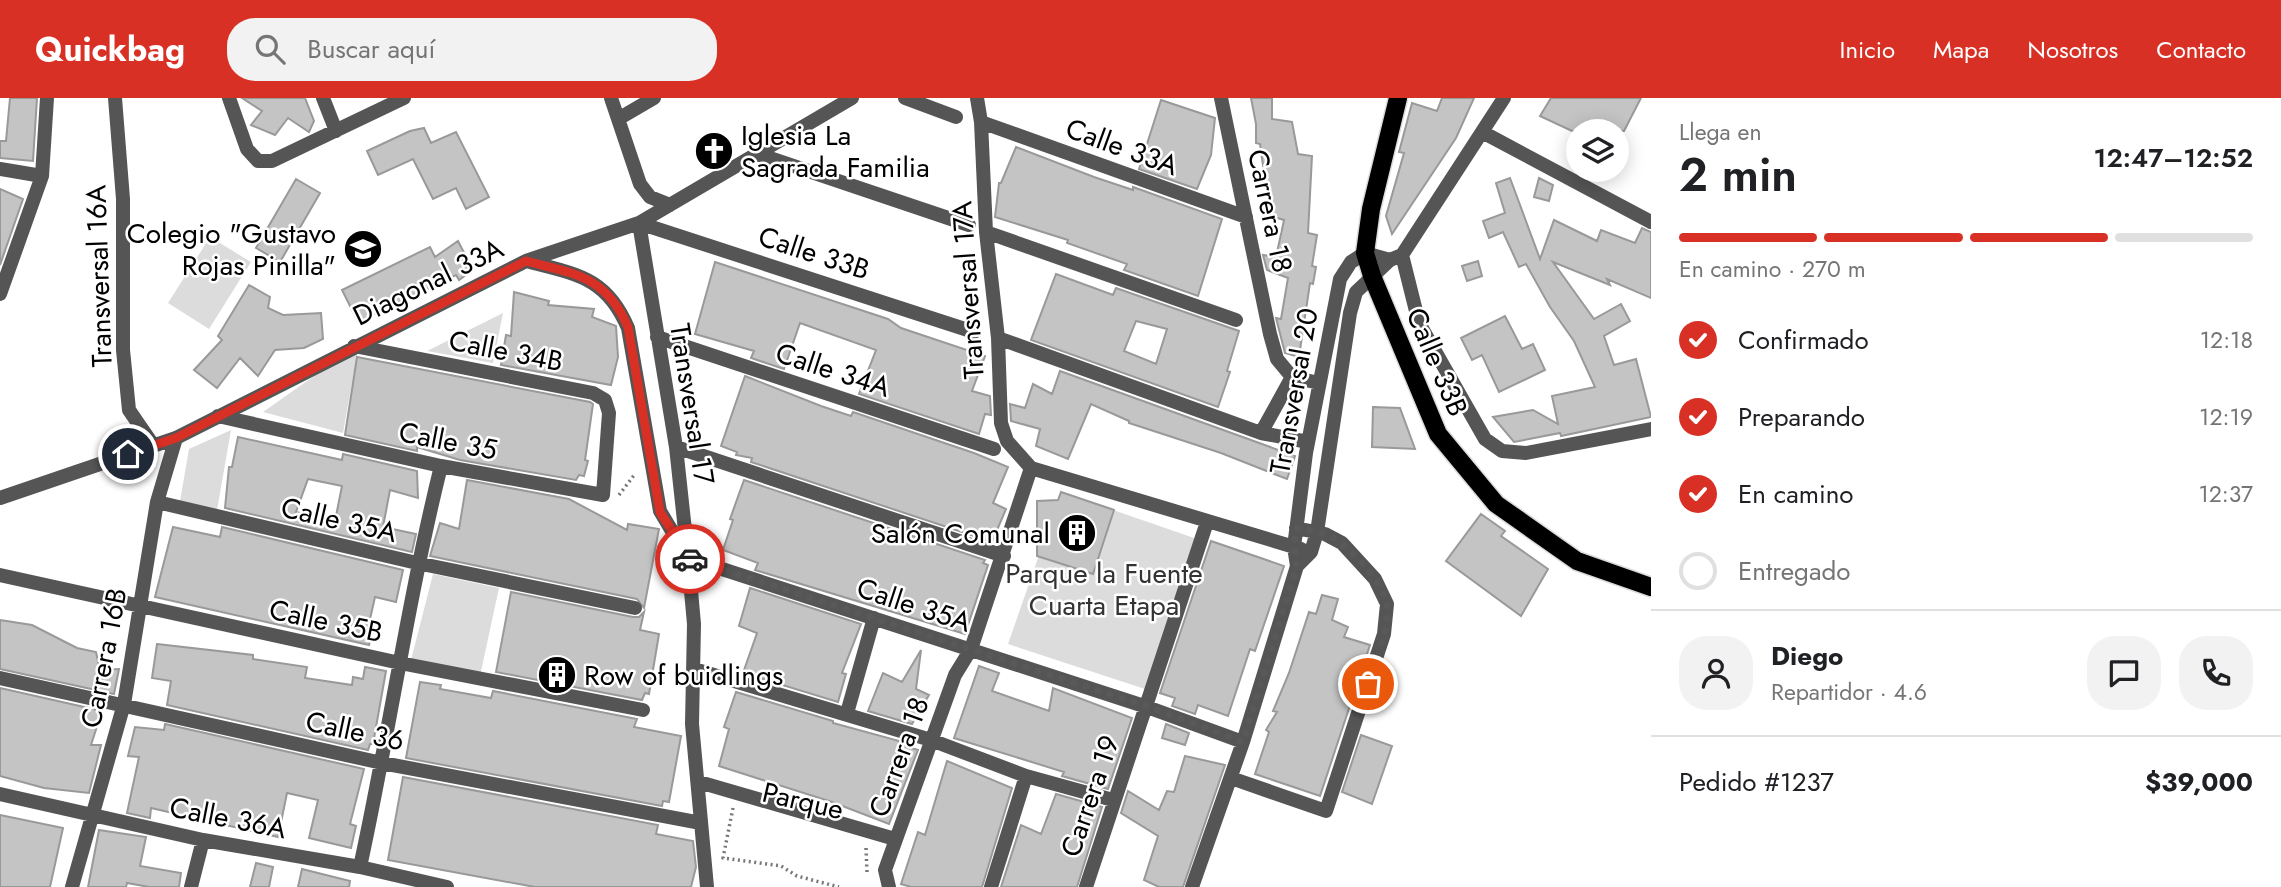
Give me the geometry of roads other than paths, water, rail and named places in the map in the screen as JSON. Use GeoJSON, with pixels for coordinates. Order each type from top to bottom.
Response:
{"type":"FeatureCollection","features":[{"type":"Feature","properties":{"kind":"main road"},"geometry":{"type":"LineString","coordinates":[[1365,253],[1371,209],[1398,98]]}},
{"type":"Feature","properties":{"kind":"main road","name":"Calle 33B"},"geometry":{"type":"LineString","coordinates":[[1365,253],[1372,276],[1438,434],[1496,504],[1577,561],[1651,587]]}},
{"type":"Feature","properties":{"kind":"street"},"geometry":{"type":"LineString","coordinates":[[0,294],[42,176],[47,98]]}},
{"type":"Feature","properties":{"kind":"street","name":"Transversal 16A"},"geometry":{"type":"LineString","coordinates":[[115,98],[123,199],[123,350],[129,410],[153,445]]}},
{"type":"Feature","properties":{"kind":"street"},"geometry":{"type":"LineString","coordinates":[[229,98],[247,149],[258,161],[272,161],[404,98]]}},
{"type":"Feature","properties":{"kind":"street"},"geometry":{"type":"LineString","coordinates":[[323,98],[336,131]]}},
{"type":"Feature","properties":{"kind":"street"},"geometry":{"type":"LineString","coordinates":[[611,98],[640,184],[650,197],[670,205]]}},
{"type":"Feature","properties":{"kind":"street"},"geometry":{"type":"LineString","coordinates":[[618,118],[654,98]]}},
{"type":"Feature","properties":{"kind":"street","name":"Diagonal 33A"},"geometry":{"type":"LineString","coordinates":[[0,498],[176,438],[526,261],[639,223],[852,98]]}},
{"type":"Feature","properties":{"kind":"street"},"geometry":{"type":"LineString","coordinates":[[905,98],[956,117]]}},
{"type":"Feature","properties":{"kind":"street","name":"Transversal 17A"},"geometry":{"type":"LineString","coordinates":[[977,98],[981,122],[986,232],[998,338],[1001,423],[1007,441],[1031,468]]}},
{"type":"Feature","properties":{"kind":"street","name":"Carrera 18"},"geometry":{"type":"LineString","coordinates":[[1221,98],[1270,334],[1277,359],[1292,377]]}},
{"type":"Feature","properties":{"kind":"street","name":"Transversal 20"},"geometry":{"type":"LineString","coordinates":[[1311,552],[1317,532],[1350,313],[1356,292],[1396,257],[1484,133],[1504,98]]}},
{"type":"Feature","properties":{"kind":"street","name":"Calle 33A"},"geometry":{"type":"LineString","coordinates":[[981,122],[1246,217]]}},
{"type":"Feature","properties":{"kind":"street"},"geometry":{"type":"LineString","coordinates":[[1484,133],[1651,222]]}},
{"type":"Feature","properties":{"kind":"street"},"geometry":{"type":"LineString","coordinates":[[758,154],[969,225]]}},
{"type":"Feature","properties":{"kind":"street"},"geometry":{"type":"LineString","coordinates":[[0,169],[42,176]]}},
{"type":"Feature","properties":{"kind":"street","name":"Calle 33B"},"geometry":{"type":"LineString","coordinates":[[639,223],[974,332]]}},
{"type":"Feature","properties":{"kind":"street","name":"Transversal 17"},"geometry":{"type":"LineString","coordinates":[[639,223],[676,447],[688,558],[694,669],[692,724],[707,887]]}},
{"type":"Feature","properties":{"kind":"street"},"geometry":{"type":"LineString","coordinates":[[986,232],[1236,320]]}},
{"type":"Feature","properties":{"kind":"street"},"geometry":{"type":"LineString","coordinates":[[1365,253],[1396,257],[1419,323],[1485,439],[1502,451],[1526,453],[1651,429]]}},
{"type":"Feature","properties":{"kind":"street","name":"Transversal 20"},"geometry":{"type":"LineString","coordinates":[[1297,566],[1294,547],[1308,442],[1340,279],[1351,262],[1365,253]]}},
{"type":"Feature","properties":{"kind":"street"},"geometry":{"type":"LineString","coordinates":[[526,261],[571,273],[600,286],[618,304],[628,327],[660,512],[688,558]]}},
{"type":"Feature","properties":{"kind":"street","name":"Calle 34A"},"geometry":{"type":"LineString","coordinates":[[657,337],[994,449]]}},
{"type":"Feature","properties":{"kind":"street"},"geometry":{"type":"LineString","coordinates":[[998,338],[1261,433],[1308,442]]}},
{"type":"Feature","properties":{"kind":"street","name":"Calle 34B"},"geometry":{"type":"LineString","coordinates":[[354,346],[593,393],[605,400],[608,413],[603,495]]}},
{"type":"Feature","properties":{"kind":"street"},"geometry":{"type":"LineString","coordinates":[[1261,433],[1292,377],[1319,383]]}},
{"type":"Feature","properties":{"kind":"street","name":"Calle 35"},"geometry":{"type":"LineString","coordinates":[[218,416],[440,466],[603,495]]}},
{"type":"Feature","properties":{"kind":"street","name":"Carrera 16B"},"geometry":{"type":"LineString","coordinates":[[72,887],[124,704],[157,502],[176,438]]}},
{"type":"Feature","properties":{"kind":"street"},"geometry":{"type":"LineString","coordinates":[[676,447],[1004,556]]}},
{"type":"Feature","properties":{"kind":"street"},"geometry":{"type":"LineString","coordinates":[[360,867],[382,763],[417,563],[440,466]]}},
{"type":"Feature","properties":{"kind":"street"},"geometry":{"type":"LineString","coordinates":[[1031,468],[1311,552],[1297,566],[1243,742],[1192,887]]}},
{"type":"Feature","properties":{"kind":"street","name":"Carrera 18"},"geometry":{"type":"LineString","coordinates":[[889,887],[885,870],[895,839],[955,675],[971,649],[1031,468]]}},
{"type":"Feature","properties":{"kind":"street","name":"Calle 35A"},"geometry":{"type":"LineString","coordinates":[[157,502],[417,563],[635,608]]}},
{"type":"Feature","properties":{"kind":"street","name":"Carrera 19"},"geometry":{"type":"LineString","coordinates":[[1086,887],[1207,522]]}},
{"type":"Feature","properties":{"kind":"street"},"geometry":{"type":"LineString","coordinates":[[1231,778],[1326,811],[1384,634],[1387,604],[1375,579],[1342,543],[1317,532],[1296,528]]}},
{"type":"Feature","properties":{"kind":"street","name":"Calle 35A"},"geometry":{"type":"LineString","coordinates":[[688,558],[1147,706],[1243,742]]}},
{"type":"Feature","properties":{"kind":"street","name":"Calle 35B"},"geometry":{"type":"LineString","coordinates":[[0,575],[400,663],[643,710]]}},
{"type":"Feature","properties":{"kind":"street"},"geometry":{"type":"LineString","coordinates":[[846,713],[874,618]]}},
{"type":"Feature","properties":{"kind":"street"},"geometry":{"type":"LineString","coordinates":[[694,669],[846,713],[931,740],[1026,775],[1113,800]]}},
{"type":"Feature","properties":{"kind":"street","name":"Calle 36"},"geometry":{"type":"LineString","coordinates":[[0,678],[382,763],[701,823]]}},
{"type":"Feature","properties":{"kind":"street"},"geometry":{"type":"LineString","coordinates":[[991,887],[1026,775]]}},
{"type":"Feature","properties":{"kind":"street"},"geometry":{"type":"LineString","coordinates":[[699,782],[895,839]]}},
{"type":"Feature","properties":{"kind":"street","name":"Calle 36A"},"geometry":{"type":"LineString","coordinates":[[0,794],[203,840],[360,867],[447,887]]}},
{"type":"Feature","properties":{"kind":"street"},"geometry":{"type":"LineString","coordinates":[[191,887],[203,840]]}},
{"type":"Feature","properties":{"kind":"place","name":"Iglesia La Sagrada Familia"},"geometry":{"type":"Point","coordinates":[714,151]}},
{"type":"Feature","properties":{"kind":"place","name":"Colegio \"Gustavo Rojas Pinilla\""},"geometry":{"type":"Point","coordinates":[363,249]}},
{"type":"Feature","properties":{"kind":"place","name":"Salón Comunal"},"geometry":{"type":"Point","coordinates":[1077,533]}},
{"type":"Feature","properties":{"kind":"place","name":"Row of buidlings"},"geometry":{"type":"Point","coordinates":[557,675]}},
{"type":"Feature","properties":{"kind":"park label","name":"Parque la Fuente Cuarta Etapa"},"geometry":{"type":"Point","coordinates":[1104,589]}}]}
